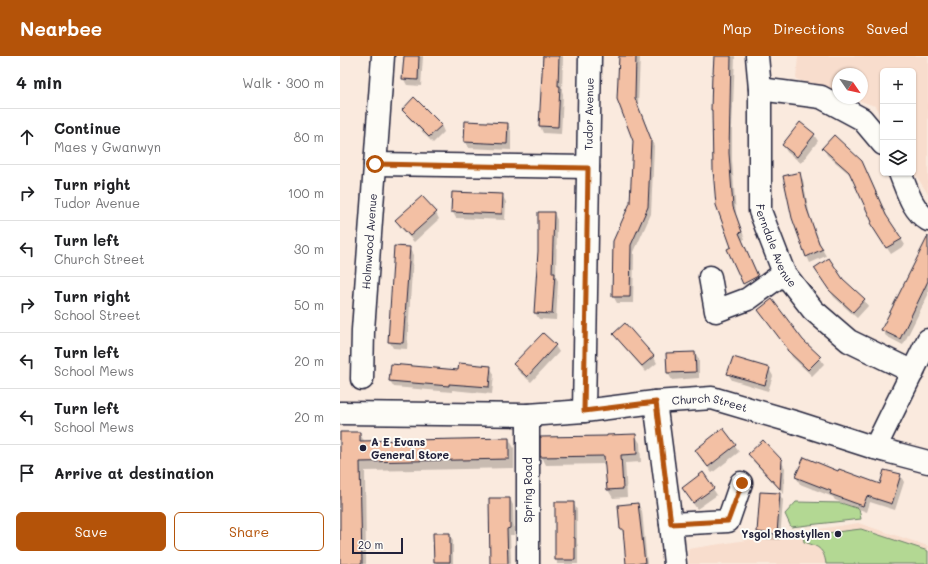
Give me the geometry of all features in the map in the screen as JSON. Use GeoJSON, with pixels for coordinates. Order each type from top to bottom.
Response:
{"type":"FeatureCollection","features":[{"type":"Feature","properties":{"kind":"street","name":"Holmwood Avenue"},"geometry":{"type":"LineString","coordinates":[[362,379],[356,330],[375,164],[383,56]]}},
{"type":"Feature","properties":{"kind":"street","name":"Tudor Avenue"},"geometry":{"type":"LineString","coordinates":[[584,411],[590,56]]}},
{"type":"Feature","properties":{"kind":"street","name":"Ferndale Avenue"},"geometry":{"type":"LineString","coordinates":[[756,56],[760,89],[760,211],[784,273],[813,310],[849,341],[913,372]]}},
{"type":"Feature","properties":{"kind":"street"},"geometry":{"type":"LineString","coordinates":[[760,89],[821,97],[862,119],[880,140]]}},
{"type":"Feature","properties":{"kind":"street"},"geometry":{"type":"LineString","coordinates":[[375,164],[588,168]]}},
{"type":"Feature","properties":{"kind":"street"},"geometry":{"type":"LineString","coordinates":[[901,176],[910,198],[922,216],[928,220]]}},
{"type":"Feature","properties":{"kind":"street"},"geometry":{"type":"LineString","coordinates":[[710,277],[716,311],[748,299],[784,273]]}},
{"type":"Feature","properties":{"kind":"street"},"geometry":{"type":"LineString","coordinates":[[875,448],[928,340]]}},
{"type":"Feature","properties":{"kind":"street","name":"Church Street"},"geometry":{"type":"LineString","coordinates":[[340,413],[528,415],[712,398],[875,448],[928,462]]}},
{"type":"Feature","properties":{"kind":"street"},"geometry":{"type":"LineString","coordinates":[[656,402],[675,564]]}},
{"type":"Feature","properties":{"kind":"street","name":"Spring Road"},"geometry":{"type":"LineString","coordinates":[[528,415],[528,564]]}},
{"type":"Feature","properties":{"kind":"street"},"geometry":{"type":"LineString","coordinates":[[671,524],[731,529],[742,483]]}},
{"type":"Feature","properties":{"kind":"shaded area"},"geometry":{"type":"Polygon","coordinates":[[[798,56],[928,56],[928,194],[916,176],[916,68],[880,68],[880,115],[875,106],[868,104],[868,68],[832,68],[832,92],[796,79],[798,56]]]}},
{"type":"Feature","properties":{"kind":"shaded area","name":"Ysgol Rhostyllen"},"geometry":{"type":"Polygon","coordinates":[[[858,523],[928,546],[928,564],[689,564],[688,549],[858,523]]]}},
{"type":"Feature","properties":{"kind":"green space"},"geometry":{"type":"Polygon","coordinates":[[[796,502],[841,503],[859,509],[861,519],[791,527],[785,514],[796,502]]]}},
{"type":"Feature","properties":{"kind":"green space"},"geometry":{"type":"Polygon","coordinates":[[[861,529],[928,551],[928,564],[826,564],[824,554],[819,548],[804,542],[803,536],[861,529]]]}},
{"type":"Feature","properties":{"kind":"building"},"geometry":{"type":"Polygon","coordinates":[[[404,56],[419,56],[418,80],[402,79],[404,56]]]}},
{"type":"Feature","properties":{"kind":"building"},"geometry":{"type":"Polygon","coordinates":[[[543,56],[559,56],[558,86],[560,86],[558,127],[539,126],[543,56]]]}},
{"type":"Feature","properties":{"kind":"building"},"geometry":{"type":"Polygon","coordinates":[[[619,56],[636,56],[635,98],[651,139],[648,207],[631,245],[630,297],[612,297],[613,241],[630,203],[633,141],[617,99],[619,56]]]}},
{"type":"Feature","properties":{"kind":"building"},"geometry":{"type":"Polygon","coordinates":[[[714,56],[731,56],[729,153],[733,207],[742,232],[739,233],[758,276],[743,284],[727,249],[731,247],[716,205],[711,110],[714,56]]]}},
{"type":"Feature","properties":{"kind":"building"},"geometry":{"type":"Polygon","coordinates":[[[414,97],[442,125],[429,137],[402,110],[414,97]]]}},
{"type":"Feature","properties":{"kind":"building"},"geometry":{"type":"Polygon","coordinates":[[[465,121],[508,123],[507,144],[464,142],[465,121]]]}},
{"type":"Feature","properties":{"kind":"building"},"geometry":{"type":"Polygon","coordinates":[[[800,122],[815,134],[797,157],[782,145],[800,122]]]}},
{"type":"Feature","properties":{"kind":"building"},"geometry":{"type":"Polygon","coordinates":[[[834,135],[862,161],[886,215],[902,239],[886,248],[870,223],[872,222],[849,172],[822,148],[834,135]]]}},
{"type":"Feature","properties":{"kind":"building"},"geometry":{"type":"Polygon","coordinates":[[[800,172],[807,209],[819,243],[823,249],[806,257],[792,218],[783,176],[800,172]]]}},
{"type":"Feature","properties":{"kind":"building"},"geometry":{"type":"Polygon","coordinates":[[[452,192],[503,194],[502,214],[451,212],[452,192]]]}},
{"type":"Feature","properties":{"kind":"building"},"geometry":{"type":"Polygon","coordinates":[[[422,196],[437,212],[410,236],[395,220],[422,196]]]}},
{"type":"Feature","properties":{"kind":"building"},"geometry":{"type":"Polygon","coordinates":[[[538,212],[554,212],[552,273],[555,273],[552,314],[534,313],[538,251],[538,212]]]}},
{"type":"Feature","properties":{"kind":"building"},"geometry":{"type":"Polygon","coordinates":[[[928,236],[928,281],[900,339],[881,330],[928,236]]]}},
{"type":"Feature","properties":{"kind":"building"},"geometry":{"type":"Polygon","coordinates":[[[394,246],[410,247],[403,343],[388,342],[394,246]]]}},
{"type":"Feature","properties":{"kind":"building"},"geometry":{"type":"Polygon","coordinates":[[[829,258],[843,279],[865,299],[853,312],[829,290],[814,268],[829,258]]]}},
{"type":"Feature","properties":{"kind":"building"},"geometry":{"type":"Polygon","coordinates":[[[772,299],[803,340],[821,357],[808,370],[787,350],[758,310],[772,299]]]}},
{"type":"Feature","properties":{"kind":"building"},"geometry":{"type":"Polygon","coordinates":[[[625,323],[654,356],[642,366],[613,334],[625,323]]]}},
{"type":"Feature","properties":{"kind":"building"},"geometry":{"type":"Polygon","coordinates":[[[543,333],[556,345],[527,377],[513,364],[543,333]]]}},
{"type":"Feature","properties":{"kind":"building"},"geometry":{"type":"Polygon","coordinates":[[[695,352],[696,372],[667,373],[666,353],[695,352]]]}},
{"type":"Feature","properties":{"kind":"building"},"geometry":{"type":"Polygon","coordinates":[[[733,357],[770,368],[765,385],[727,374],[733,357]]]}},
{"type":"Feature","properties":{"kind":"building"},"geometry":{"type":"Polygon","coordinates":[[[459,363],[491,366],[489,387],[449,384],[449,386],[389,381],[391,364],[458,370],[459,363]]]}},
{"type":"Feature","properties":{"kind":"building"},"geometry":{"type":"Polygon","coordinates":[[[723,428],[736,445],[708,467],[695,450],[723,428]]]}},
{"type":"Feature","properties":{"kind":"building"},"geometry":{"type":"Polygon","coordinates":[[[340,432],[360,432],[360,441],[509,438],[509,459],[360,462],[362,564],[340,564],[340,432]]]}},
{"type":"Feature","properties":{"kind":"building"},"geometry":{"type":"Polygon","coordinates":[[[636,434],[637,454],[621,455],[623,489],[607,490],[604,456],[540,457],[540,437],[636,434]]]}},
{"type":"Feature","properties":{"kind":"building"},"geometry":{"type":"Polygon","coordinates":[[[763,440],[782,460],[780,489],[748,454],[763,440]]]}},
{"type":"Feature","properties":{"kind":"building"},"geometry":{"type":"Polygon","coordinates":[[[804,457],[838,471],[839,469],[880,484],[884,470],[901,474],[892,504],[867,496],[863,506],[830,494],[831,491],[795,477],[804,457]]]}},
{"type":"Feature","properties":{"kind":"building"},"geometry":{"type":"Polygon","coordinates":[[[703,472],[714,488],[693,503],[682,488],[703,472]]]}},
{"type":"Feature","properties":{"kind":"building"},"geometry":{"type":"Polygon","coordinates":[[[760,492],[780,493],[777,534],[757,532],[760,492]]]}},
{"type":"Feature","properties":{"kind":"building"},"geometry":{"type":"Polygon","coordinates":[[[489,498],[510,498],[510,528],[507,529],[508,564],[490,564],[489,498]]]}},
{"type":"Feature","properties":{"kind":"building"},"geometry":{"type":"Polygon","coordinates":[[[555,502],[574,502],[575,560],[555,560],[555,502]]]}},
{"type":"Feature","properties":{"kind":"building"},"geometry":{"type":"Polygon","coordinates":[[[638,503],[645,563],[626,564],[623,529],[620,529],[618,505],[638,503]]]}},
{"type":"Feature","properties":{"kind":"building"},"geometry":{"type":"Polygon","coordinates":[[[433,533],[450,533],[450,562],[434,562],[433,533]]]}},
{"type":"Feature","properties":{"kind":"place","name":"A E Evans General Store"},"geometry":{"type":"Point","coordinates":[363,448]}},
{"type":"Feature","properties":{"kind":"place","name":"Ysgol Rhostyllen"},"geometry":{"type":"Point","coordinates":[838,534]}},
{"type":"Feature","properties":{"kind":"route"},"geometry":{"type":"LineString","coordinates":[[375,164],[588,168],[584,411],[656,402],[671,524],[728,521],[742,483]]}}]}
